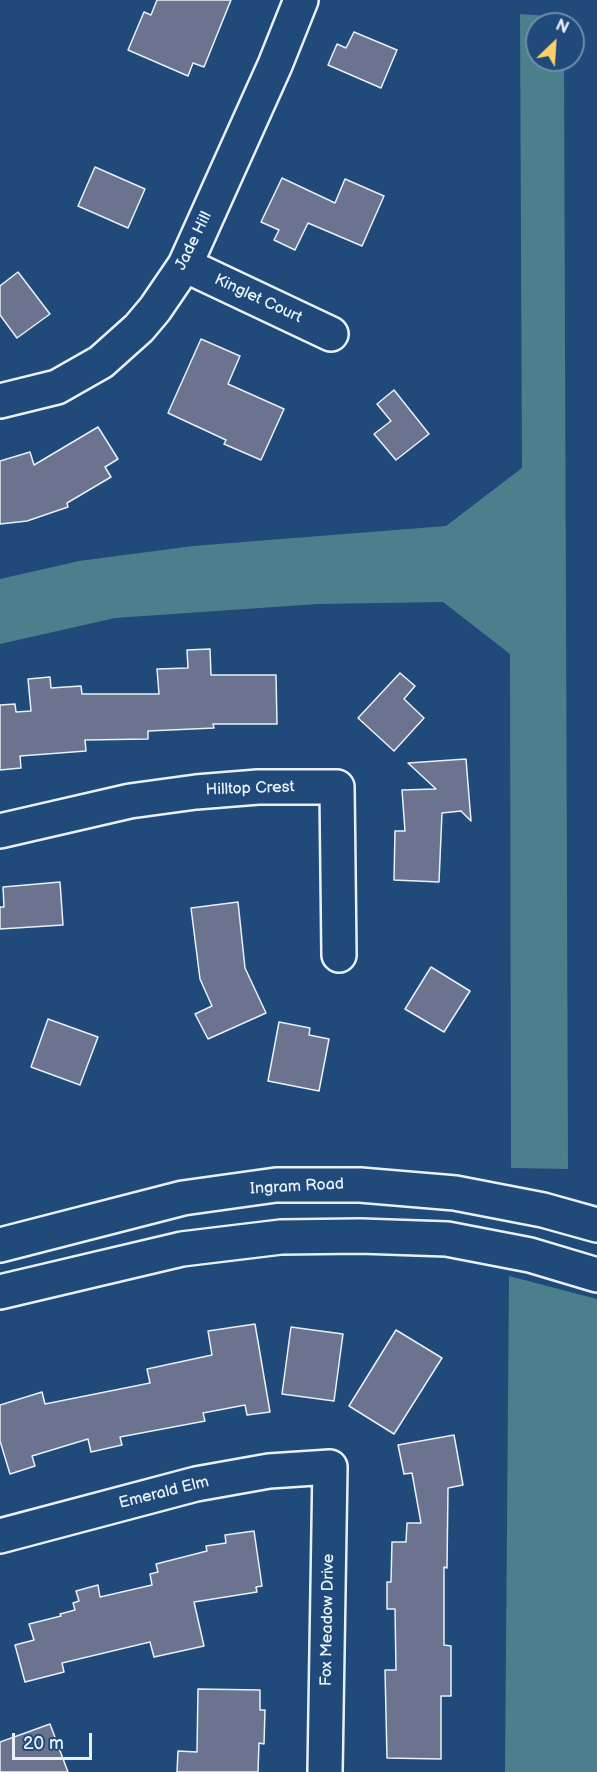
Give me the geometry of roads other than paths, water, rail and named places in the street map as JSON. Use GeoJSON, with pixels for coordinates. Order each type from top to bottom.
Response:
{"type":"FeatureCollection","features":[{"type":"Feature","properties":{"kind":"street","name":"Jade Hill"},"geometry":{"type":"LineString","coordinates":[[0,401],[57,387],[101,362],[139,328],[155,309],[185,265],[275,65],[301,0]]}},
{"type":"Feature","properties":{"kind":"street","name":"Kinglet Court"},"geometry":{"type":"LineString","coordinates":[[185,265],[331,334]]}},
{"type":"Feature","properties":{"kind":"street","name":"Hilltop Crest"},"geometry":{"type":"LineString","coordinates":[[0,831],[130,801],[196,792],[258,787],[337,787],[339,955]]}},
{"type":"Feature","properties":{"kind":"street","name":"Ingram Road"},"geometry":{"type":"LineString","coordinates":[[0,1245],[183,1198],[276,1185],[360,1185],[455,1193],[543,1210],[597,1225]]}},
{"type":"Feature","properties":{"kind":"street"},"geometry":{"type":"LineString","coordinates":[[360,1185],[360,1236]]}},
{"type":"Feature","properties":{"kind":"street"},"geometry":{"type":"LineString","coordinates":[[0,1292],[182,1249],[281,1238],[360,1236],[447,1239],[530,1255],[597,1275]]}},
{"type":"Feature","properties":{"kind":"street","name":"Emerald Elm"},"geometry":{"type":"LineString","coordinates":[[0,1536],[196,1484],[269,1471],[330,1467]]}},
{"type":"Feature","properties":{"kind":"street","name":"Fox Meadow Drive"},"geometry":{"type":"LineString","coordinates":[[325,1772],[330,1467]]}}]}
